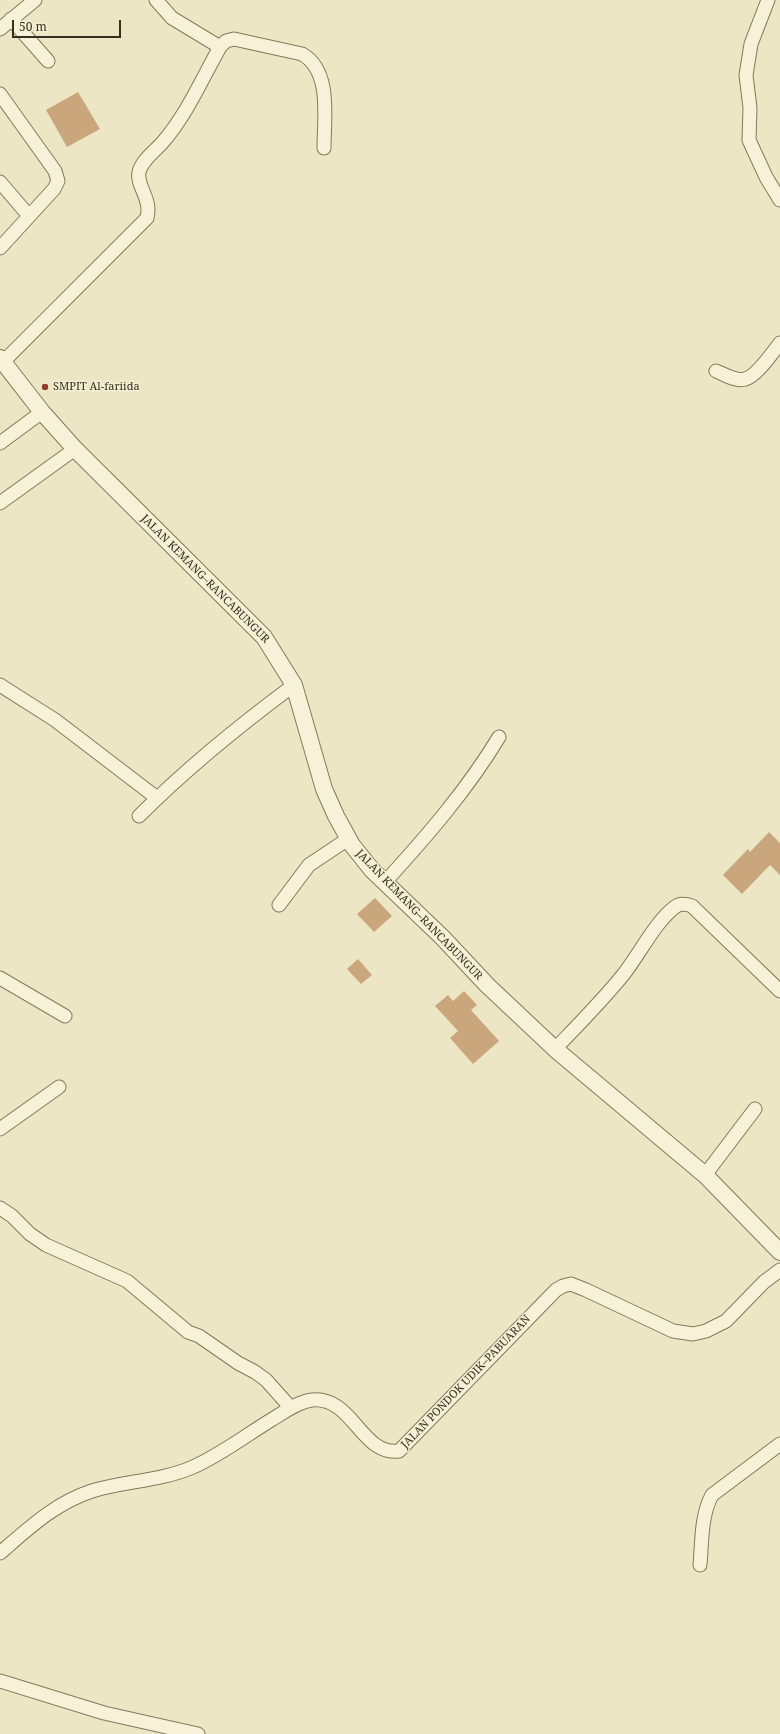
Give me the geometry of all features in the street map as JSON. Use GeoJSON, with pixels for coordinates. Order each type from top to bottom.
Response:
{"type":"FeatureCollection","features":[{"type":"Feature","properties":{"kind":"street"},"geometry":{"type":"LineString","coordinates":[[0,29],[35,0]]}},
{"type":"Feature","properties":{"kind":"street"},"geometry":{"type":"LineString","coordinates":[[156,0],[172,18],[220,47]]}},
{"type":"Feature","properties":{"kind":"street"},"geometry":{"type":"LineString","coordinates":[[768,0],[751,44],[746,75],[750,108],[749,140],[766,177],[780,200]]}},
{"type":"Feature","properties":{"kind":"street"},"geometry":{"type":"LineString","coordinates":[[11,20],[48,61]]}},
{"type":"Feature","properties":{"kind":"street"},"geometry":{"type":"LineString","coordinates":[[2,360],[147,218],[149,208],[139,177],[140,170],[146,160],[176,125],[220,47],[226,41],[234,39],[302,54],[310,59],[321,76],[324,98],[324,148]]}},
{"type":"Feature","properties":{"kind":"street"},"geometry":{"type":"LineString","coordinates":[[0,94],[55,170],[58,181],[54,190],[0,248]]}},
{"type":"Feature","properties":{"kind":"street"},"geometry":{"type":"LineString","coordinates":[[0,182],[29,216]]}},
{"type":"Feature","properties":{"kind":"street"},"geometry":{"type":"LineString","coordinates":[[716,371],[731,377],[745,379],[752,376],[780,343]]}},
{"type":"Feature","properties":{"kind":"street","name":"JALAN KEMANG–RANCABUNGUR"},"geometry":{"type":"LineString","coordinates":[[2,360],[42,412],[75,449],[264,637],[294,685],[324,789],[348,839],[368,865],[442,938],[487,986],[555,1049],[705,1175],[780,1252]]}},
{"type":"Feature","properties":{"kind":"street"},"geometry":{"type":"LineString","coordinates":[[0,443],[42,412]]}},
{"type":"Feature","properties":{"kind":"street"},"geometry":{"type":"LineString","coordinates":[[0,504],[75,449]]}},
{"type":"Feature","properties":{"kind":"street"},"geometry":{"type":"LineString","coordinates":[[140,816],[157,798],[237,728],[294,685]]}},
{"type":"Feature","properties":{"kind":"street"},"geometry":{"type":"LineString","coordinates":[[0,686],[55,720],[157,798]]}},
{"type":"Feature","properties":{"kind":"street"},"geometry":{"type":"LineString","coordinates":[[385,882],[464,790],[483,764],[499,737]]}},
{"type":"Feature","properties":{"kind":"street"},"geometry":{"type":"LineString","coordinates":[[279,904],[309,865],[348,839]]}},
{"type":"Feature","properties":{"kind":"street"},"geometry":{"type":"LineString","coordinates":[[555,1049],[624,974],[646,942],[671,910],[681,904],[685,903],[692,906],[703,915],[780,991]]}},
{"type":"Feature","properties":{"kind":"street"},"geometry":{"type":"LineString","coordinates":[[0,978],[64,1016]]}},
{"type":"Feature","properties":{"kind":"street"},"geometry":{"type":"LineString","coordinates":[[0,1129],[59,1087]]}},
{"type":"Feature","properties":{"kind":"street"},"geometry":{"type":"LineString","coordinates":[[705,1175],[755,1109]]}},
{"type":"Feature","properties":{"kind":"street"},"geometry":{"type":"LineString","coordinates":[[0,1208],[12,1216],[30,1234],[46,1245],[127,1281],[188,1332],[200,1336],[238,1363],[266,1380],[291,1408]]}},
{"type":"Feature","properties":{"kind":"street","name":"JALAN PONDOK UDIK–PABUARAN"},"geometry":{"type":"LineString","coordinates":[[0,1553],[44,1515],[68,1500],[94,1491],[172,1475],[193,1467],[291,1408],[311,1400],[329,1402],[341,1409],[374,1444],[382,1450],[391,1452],[399,1451],[545,1301],[563,1286],[571,1284],[673,1330],[693,1334],[706,1331],[726,1321],[764,1282],[780,1270]]}},
{"type":"Feature","properties":{"kind":"street"},"geometry":{"type":"LineString","coordinates":[[700,1565],[703,1526],[709,1501],[712,1495],[780,1444]]}},
{"type":"Feature","properties":{"kind":"street"},"geometry":{"type":"LineString","coordinates":[[0,1681],[104,1713],[198,1734]]}},
{"type":"Feature","properties":{"kind":"building"},"geometry":{"type":"Polygon","coordinates":[[[78,92],[100,129],[67,147],[46,110],[78,92]]]}},
{"type":"Feature","properties":{"kind":"building"},"geometry":{"type":"Polygon","coordinates":[[[769,832],[780,843],[780,875],[770,865],[742,894],[723,875],[748,849],[750,852],[769,832]]]}},
{"type":"Feature","properties":{"kind":"building"},"geometry":{"type":"Polygon","coordinates":[[[375,898],[392,916],[374,932],[357,914],[375,898]]]}},
{"type":"Feature","properties":{"kind":"building"},"geometry":{"type":"Polygon","coordinates":[[[358,959],[372,975],[361,984],[347,969],[358,959]]]}},
{"type":"Feature","properties":{"kind":"building"},"geometry":{"type":"Polygon","coordinates":[[[464,991],[477,1005],[471,1010],[499,1041],[473,1064],[450,1038],[458,1031],[435,1006],[448,995],[453,1001],[464,991]]]}},
{"type":"Feature","properties":{"kind":"place","name":"SMPIT Al-fariida"},"geometry":{"type":"Point","coordinates":[45,387]}}]}
